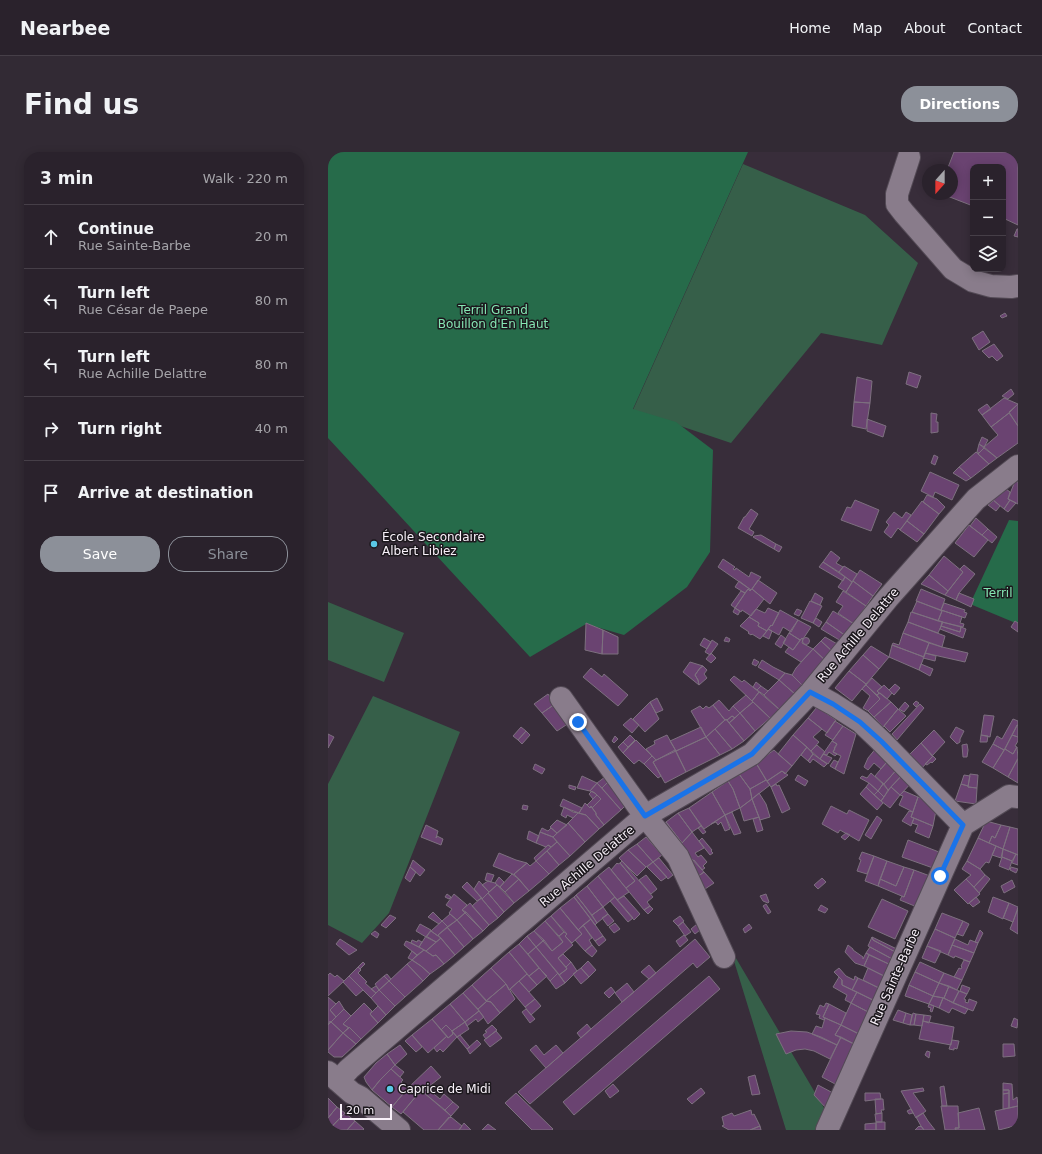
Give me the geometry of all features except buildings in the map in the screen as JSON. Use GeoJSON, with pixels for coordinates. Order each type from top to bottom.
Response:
{"type":"FeatureCollection","features":[{"type":"Feature","properties":{"kind":"street"},"geometry":{"type":"LineString","coordinates":[[909,157],[897,194],[897,204],[904,213],[954,269],[973,281],[991,286],[1018,286]]}},
{"type":"Feature","properties":{"kind":"street","name":"Rue Achille Delattre"},"geometry":{"type":"LineString","coordinates":[[333,1077],[349,1069],[645,816],[752,754],[810,692],[888,598],[976,499],[1018,466]]}},
{"type":"Feature","properties":{"kind":"street"},"geometry":{"type":"LineString","coordinates":[[810,692],[833,704],[860,722],[881,741],[963,825],[1008,796],[1018,797]]}},
{"type":"Feature","properties":{"kind":"street"},"geometry":{"type":"LineString","coordinates":[[561,698],[645,816],[678,858],[724,957]]}},
{"type":"Feature","properties":{"kind":"street","name":"Rue Sainte-Barbe"},"geometry":{"type":"LineString","coordinates":[[827,1130],[963,825]]}},
{"type":"Feature","properties":{"kind":"street"},"geometry":{"type":"LineString","coordinates":[[333,1077],[352,1093],[360,1097],[399,1130]]}},
{"type":"Feature","properties":{"kind":"green space","name":"Terril Grand Bouillon d'En Haut"},"geometry":{"type":"Polygon","coordinates":[[[328,152],[748,152],[633,409],[676,422],[713,450],[710,552],[687,587],[624,635],[586,624],[530,657],[328,438],[328,152]]]}},
{"type":"Feature","properties":{"kind":"green space"},"geometry":{"type":"Polygon","coordinates":[[[743,164],[865,215],[918,263],[882,345],[821,333],[731,443],[633,410],[743,164]]]}},
{"type":"Feature","properties":{"kind":"green space","name":"Terril"},"geometry":{"type":"Polygon","coordinates":[[[1009,520],[1018,521],[1018,624],[970,604],[1009,520]]]}},
{"type":"Feature","properties":{"kind":"green space"},"geometry":{"type":"Polygon","coordinates":[[[328,602],[404,633],[384,682],[328,660],[328,602]]]}},
{"type":"Feature","properties":{"kind":"green space"},"geometry":{"type":"Polygon","coordinates":[[[373,696],[460,732],[389,913],[362,943],[328,925],[328,784],[373,696]]]}},
{"type":"Feature","properties":{"kind":"green space"},"geometry":{"type":"Polygon","coordinates":[[[730,948],[827,1113],[820,1130],[786,1130],[730,948]]]}},
{"type":"Feature","properties":{"kind":"place","name":"École Secondaire Albert Libiez"},"geometry":{"type":"Point","coordinates":[374,544]}},
{"type":"Feature","properties":{"kind":"place","name":"Caprice de Midi"},"geometry":{"type":"Point","coordinates":[390,1089]}},
{"type":"Feature","properties":{"kind":"route"},"geometry":{"type":"LineString","coordinates":[[578,722],[645,816],[752,754],[810,692],[833,704],[860,722],[881,741],[963,825],[940,876]]}}]}
